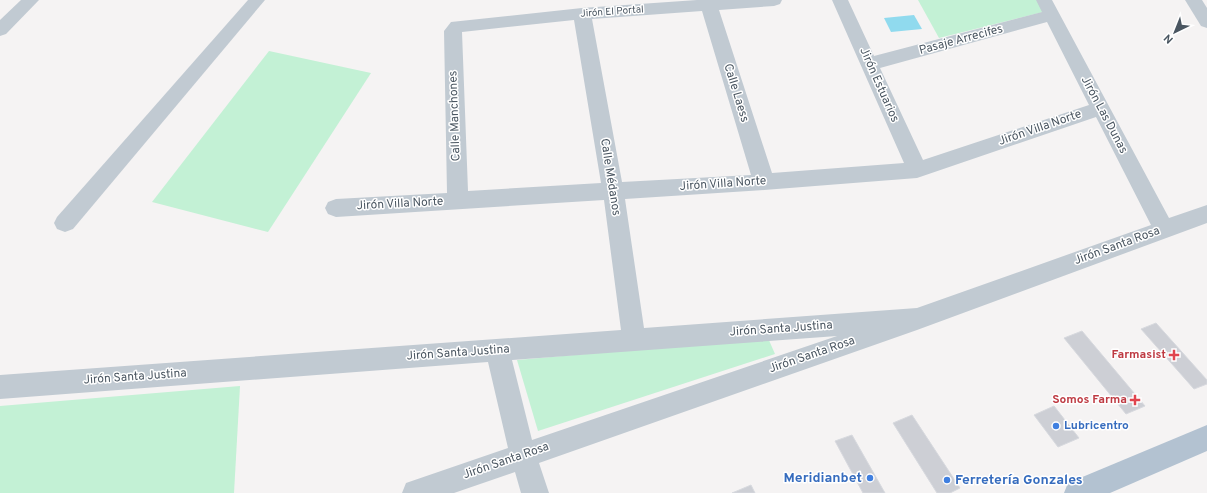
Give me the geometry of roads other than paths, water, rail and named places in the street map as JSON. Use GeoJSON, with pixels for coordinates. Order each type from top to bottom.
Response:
{"type":"FeatureCollection","features":[{"type":"Feature","properties":{"kind":"main road"},"geometry":{"type":"LineString","coordinates":[[1078,493],[1207,438]]}},
{"type":"Feature","properties":{"kind":"street"},"geometry":{"type":"LineString","coordinates":[[65,223],[257,0]]}},
{"type":"Feature","properties":{"kind":"street","name":"Jirón El Portal"},"geometry":{"type":"LineString","coordinates":[[453,31],[456,26],[465,24],[774,0]]}},
{"type":"Feature","properties":{"kind":"street","name":"Jirón Estuarios"},"geometry":{"type":"LineString","coordinates":[[840,0],[917,170]]}},
{"type":"Feature","properties":{"kind":"street"},"geometry":{"type":"LineString","coordinates":[[1193,0],[1207,22]]}},
{"type":"Feature","properties":{"kind":"street"},"geometry":{"type":"LineString","coordinates":[[0,8],[30,1]]}},
{"type":"Feature","properties":{"kind":"street"},"geometry":{"type":"LineString","coordinates":[[0,30],[30,1]]}},
{"type":"Feature","properties":{"kind":"street","name":"Calle Laess"},"geometry":{"type":"LineString","coordinates":[[709,5],[764,182]]}},
{"type":"Feature","properties":{"kind":"street","name":"Pasaje Arrecifes"},"geometry":{"type":"LineString","coordinates":[[869,64],[1048,7]]}},
{"type":"Feature","properties":{"kind":"street","name":"Jirón Las Dunas"},"geometry":{"type":"LineString","coordinates":[[1048,7],[1164,229]]}},
{"type":"Feature","properties":{"kind":"street","name":"Calle Médanos"},"geometry":{"type":"LineString","coordinates":[[582,14],[613,191],[634,340]]}},
{"type":"Feature","properties":{"kind":"street","name":"Calle Manchones"},"geometry":{"type":"LineString","coordinates":[[453,31],[458,201]]}},
{"type":"Feature","properties":{"kind":"street","name":"Jirón Villa Norte"},"geometry":{"type":"LineString","coordinates":[[336,208],[764,182],[917,170],[1101,108]]}},
{"type":"Feature","properties":{"kind":"street","name":"Jirón Santa Rosa"},"geometry":{"type":"LineString","coordinates":[[416,493],[916,319],[1207,214]]}},
{"type":"Feature","properties":{"kind":"street","name":"Jirón Santa Justina"},"geometry":{"type":"LineString","coordinates":[[0,387],[916,319]]}},
{"type":"Feature","properties":{"kind":"street"},"geometry":{"type":"LineString","coordinates":[[497,350],[523,455],[535,493]]}},
{"type":"Feature","properties":{"kind":"water"},"geometry":{"type":"Polygon","coordinates":[[[914,15],[922,29],[891,32],[884,18],[914,15]]]}},
{"type":"Feature","properties":{"kind":"place","name":"Farmasist"},"geometry":{"type":"Point","coordinates":[1174,355]}},
{"type":"Feature","properties":{"kind":"place","name":"Somos Farma"},"geometry":{"type":"Point","coordinates":[1135,400]}},
{"type":"Feature","properties":{"kind":"place","name":"Lubricentro"},"geometry":{"type":"Point","coordinates":[1056,426]}},
{"type":"Feature","properties":{"kind":"place","name":"Meridianbet"},"geometry":{"type":"Point","coordinates":[870,478]}},
{"type":"Feature","properties":{"kind":"place","name":"Ferretería Gonzales"},"geometry":{"type":"Point","coordinates":[947,480]}}]}
